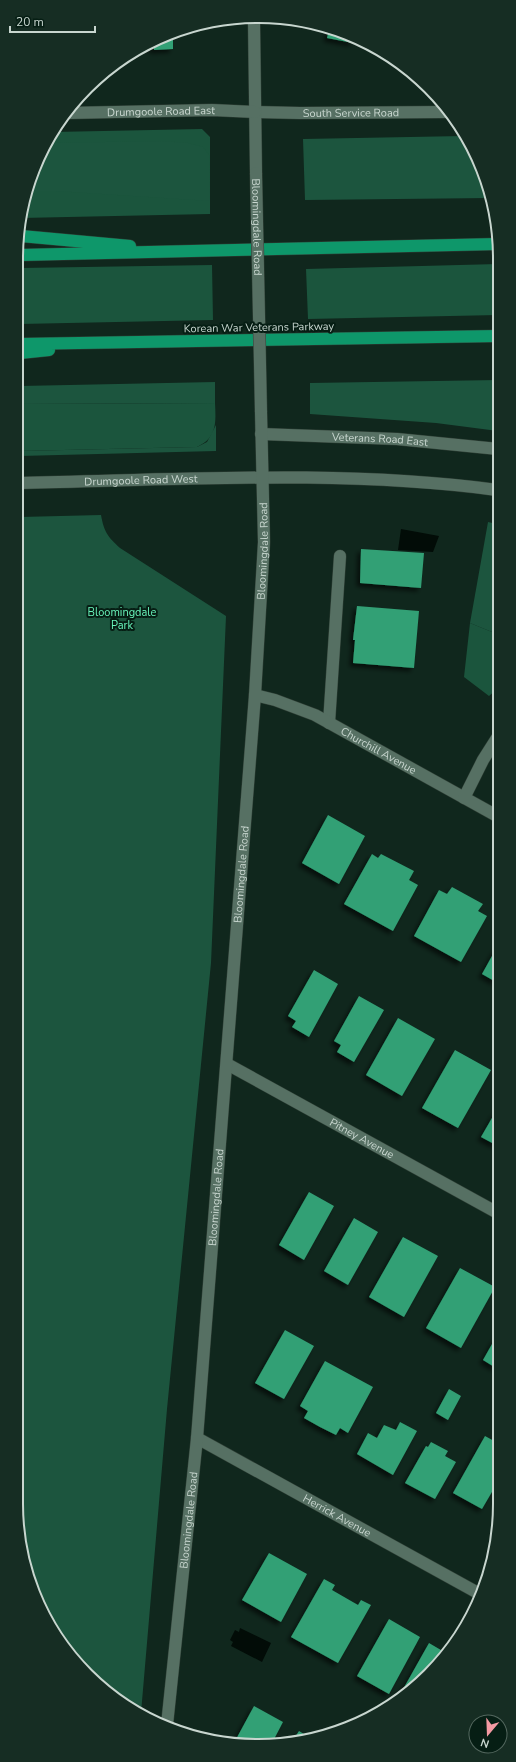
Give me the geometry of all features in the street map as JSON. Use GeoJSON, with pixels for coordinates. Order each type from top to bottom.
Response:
{"type":"FeatureCollection","features":[{"type":"Feature","properties":{"kind":"highway"},"geometry":{"type":"LineString","coordinates":[[24,236],[195,252]]}},
{"type":"Feature","properties":{"kind":"highway"},"geometry":{"type":"LineString","coordinates":[[23,255],[492,244]]}},
{"type":"Feature","properties":{"kind":"highway","name":"Korean War Veterans Parkway"},"geometry":{"type":"LineString","coordinates":[[23,344],[493,336]]}},
{"type":"Feature","properties":{"kind":"highway"},"geometry":{"type":"LineString","coordinates":[[23,353],[107,342]]}},
{"type":"Feature","properties":{"kind":"street","name":"Bloomingdale Road"},"geometry":{"type":"LineString","coordinates":[[167,1721],[196,1438],[227,1064],[256,695],[264,542],[254,23]]}},
{"type":"Feature","properties":{"kind":"street","name":"Drumgoole Road East"},"geometry":{"type":"LineString","coordinates":[[74,113],[212,110],[255,112]]}},
{"type":"Feature","properties":{"kind":"street","name":"South Service Road"},"geometry":{"type":"LineString","coordinates":[[255,112],[442,112]]}},
{"type":"Feature","properties":{"kind":"street","name":"Veterans Road East"},"geometry":{"type":"LineString","coordinates":[[261,434],[389,438],[493,448]]}},
{"type":"Feature","properties":{"kind":"street","name":"Drumgoole Road West"},"geometry":{"type":"LineString","coordinates":[[23,483],[263,478]]}},
{"type":"Feature","properties":{"kind":"street"},"geometry":{"type":"LineString","coordinates":[[263,478],[372,480],[426,483],[493,490]]}},
{"type":"Feature","properties":{"kind":"street"},"geometry":{"type":"LineString","coordinates":[[328,723],[340,556]]}},
{"type":"Feature","properties":{"kind":"street","name":"Churchill Avenue"},"geometry":{"type":"LineString","coordinates":[[256,695],[296,708],[328,723],[493,814]]}},
{"type":"Feature","properties":{"kind":"street"},"geometry":{"type":"LineString","coordinates":[[464,798],[483,760],[493,744]]}},
{"type":"Feature","properties":{"kind":"street","name":"Pitney Avenue"},"geometry":{"type":"LineString","coordinates":[[227,1064],[493,1210]]}},
{"type":"Feature","properties":{"kind":"street","name":"Herrick Avenue"},"geometry":{"type":"LineString","coordinates":[[196,1438],[476,1592]]}},
{"type":"Feature","properties":{"kind":"green space"},"geometry":{"type":"Polygon","coordinates":[[[202,129],[210,137],[210,214],[27,218],[35,182],[47,154],[60,132],[202,129]]]}},
{"type":"Feature","properties":{"kind":"green space"},"geometry":{"type":"Polygon","coordinates":[[[459,136],[481,182],[485,198],[305,200],[303,139],[459,136]]]}},
{"type":"Feature","properties":{"kind":"green space"},"geometry":{"type":"Polygon","coordinates":[[[161,141],[188,143],[203,147],[209,155],[210,201],[56,191],[33,191],[35,182],[53,143],[161,141]]]}},
{"type":"Feature","properties":{"kind":"green space"},"geometry":{"type":"Polygon","coordinates":[[[493,264],[493,315],[308,319],[306,269],[493,264]]]}},
{"type":"Feature","properties":{"kind":"green space"},"geometry":{"type":"Polygon","coordinates":[[[212,265],[213,320],[23,324],[23,268],[212,265]]]}},
{"type":"Feature","properties":{"kind":"green space"},"geometry":{"type":"Polygon","coordinates":[[[493,380],[493,430],[436,423],[310,414],[310,383],[493,380]]]}},
{"type":"Feature","properties":{"kind":"green space"},"geometry":{"type":"Polygon","coordinates":[[[215,382],[215,403],[23,404],[23,386],[215,382]]]}},
{"type":"Feature","properties":{"kind":"green space"},"geometry":{"type":"Polygon","coordinates":[[[215,403],[215,423],[212,434],[204,443],[197,447],[23,451],[23,404],[215,403]]]}},
{"type":"Feature","properties":{"kind":"green space"},"geometry":{"type":"Polygon","coordinates":[[[216,425],[216,451],[23,456],[23,451],[197,447],[207,442],[216,425]]]}},
{"type":"Feature","properties":{"kind":"green space","name":"Bloomingdale Park"},"geometry":{"type":"Polygon","coordinates":[[[101,515],[107,534],[120,548],[226,616],[211,963],[167,1409],[141,1709],[103,1681],[81,1659],[54,1622],[35,1580],[25,1535],[23,1504],[23,517],[101,515]]]}},
{"type":"Feature","properties":{"kind":"green space"},"geometry":{"type":"Polygon","coordinates":[[[488,522],[493,523],[493,632],[470,623],[488,522]]]}},
{"type":"Feature","properties":{"kind":"green space"},"geometry":{"type":"Polygon","coordinates":[[[470,623],[493,632],[493,692],[489,696],[464,677],[470,623]]]}},
{"type":"Feature","properties":{"kind":"shaded area"},"geometry":{"type":"Polygon","coordinates":[[[401,529],[439,536],[433,552],[398,550],[401,529]]]}},
{"type":"Feature","properties":{"kind":"shaded area"},"geometry":{"type":"Polygon","coordinates":[[[240,1628],[271,1643],[262,1662],[231,1646],[233,1642],[230,1640],[235,1630],[239,1632],[240,1628]]]}},
{"type":"Feature","properties":{"kind":"building"},"geometry":{"type":"Polygon","coordinates":[[[328,33],[352,43],[327,38],[328,33]]]}},
{"type":"Feature","properties":{"kind":"building"},"geometry":{"type":"Polygon","coordinates":[[[173,39],[173,49],[154,50],[154,48],[152,48],[173,39]]]}},
{"type":"Feature","properties":{"kind":"building"},"geometry":{"type":"Polygon","coordinates":[[[361,549],[424,553],[421,588],[360,583],[361,549]]]}},
{"type":"Feature","properties":{"kind":"building"},"geometry":{"type":"Polygon","coordinates":[[[357,606],[419,611],[414,668],[353,663],[355,640],[353,640],[357,606]]]}},
{"type":"Feature","properties":{"kind":"building"},"geometry":{"type":"Polygon","coordinates":[[[328,815],[365,836],[339,884],[302,863],[328,815]]]}},
{"type":"Feature","properties":{"kind":"building"},"geometry":{"type":"Polygon","coordinates":[[[372,854],[378,858],[381,854],[414,871],[409,880],[418,885],[393,931],[344,904],[372,854]]]}},
{"type":"Feature","properties":{"kind":"building"},"geometry":{"type":"Polygon","coordinates":[[[452,887],[483,904],[478,911],[487,916],[461,962],[414,936],[439,890],[447,894],[452,887]]]}},
{"type":"Feature","properties":{"kind":"building"},"geometry":{"type":"Polygon","coordinates":[[[493,954],[493,980],[482,974],[493,954]]]}},
{"type":"Feature","properties":{"kind":"building"},"geometry":{"type":"Polygon","coordinates":[[[314,970],[338,984],[309,1037],[292,1027],[296,1021],[288,1016],[314,970]]]}},
{"type":"Feature","properties":{"kind":"building"},"geometry":{"type":"Polygon","coordinates":[[[359,996],[384,1010],[354,1062],[337,1052],[341,1045],[334,1041],[359,996]]]}},
{"type":"Feature","properties":{"kind":"building"},"geometry":{"type":"Polygon","coordinates":[[[398,1018],[435,1039],[402,1096],[366,1075],[398,1018]]]}},
{"type":"Feature","properties":{"kind":"building"},"geometry":{"type":"Polygon","coordinates":[[[455,1050],[491,1070],[458,1128],[422,1108],[455,1050]]]}},
{"type":"Feature","properties":{"kind":"building"},"geometry":{"type":"Polygon","coordinates":[[[493,1116],[493,1143],[481,1137],[493,1116]]]}},
{"type":"Feature","properties":{"kind":"building"},"geometry":{"type":"Polygon","coordinates":[[[309,1192],[334,1206],[304,1260],[279,1245],[309,1192]]]}},
{"type":"Feature","properties":{"kind":"building"},"geometry":{"type":"Polygon","coordinates":[[[354,1218],[378,1232],[348,1285],[324,1271],[354,1218]]]}},
{"type":"Feature","properties":{"kind":"building"},"geometry":{"type":"Polygon","coordinates":[[[403,1237],[438,1256],[404,1317],[369,1297],[403,1237]]]}},
{"type":"Feature","properties":{"kind":"building"},"geometry":{"type":"Polygon","coordinates":[[[460,1268],[493,1286],[493,1291],[461,1348],[426,1328],[460,1268]]]}},
{"type":"Feature","properties":{"kind":"building"},"geometry":{"type":"Polygon","coordinates":[[[285,1330],[314,1346],[284,1399],[255,1383],[285,1330]]]}},
{"type":"Feature","properties":{"kind":"building"},"geometry":{"type":"Polygon","coordinates":[[[493,1342],[493,1366],[483,1360],[493,1342]]]}},
{"type":"Feature","properties":{"kind":"building"},"geometry":{"type":"Polygon","coordinates":[[[325,1361],[373,1387],[348,1433],[340,1428],[336,1435],[304,1418],[308,1411],[300,1406],[325,1361]]]}},
{"type":"Feature","properties":{"kind":"building"},"geometry":{"type":"Polygon","coordinates":[[[449,1389],[461,1396],[448,1420],[436,1413],[449,1389]]]}},
{"type":"Feature","properties":{"kind":"building"},"geometry":{"type":"Polygon","coordinates":[[[400,1422],[417,1431],[393,1475],[357,1454],[368,1433],[377,1438],[384,1425],[396,1430],[400,1422]]]}},
{"type":"Feature","properties":{"kind":"building"},"geometry":{"type":"Polygon","coordinates":[[[485,1436],[493,1440],[493,1490],[482,1509],[453,1493],[485,1436]]]}},
{"type":"Feature","properties":{"kind":"building"},"geometry":{"type":"Polygon","coordinates":[[[431,1442],[448,1451],[445,1456],[456,1462],[435,1499],[405,1483],[426,1446],[428,1447],[431,1442]]]}},
{"type":"Feature","properties":{"kind":"building"},"geometry":{"type":"Polygon","coordinates":[[[269,1553],[307,1574],[281,1622],[242,1600],[269,1553]]]}},
{"type":"Feature","properties":{"kind":"building"},"geometry":{"type":"Polygon","coordinates":[[[324,1579],[335,1585],[332,1590],[358,1605],[361,1600],[371,1605],[338,1663],[291,1637],[324,1579]]]}},
{"type":"Feature","properties":{"kind":"building"},"geometry":{"type":"Polygon","coordinates":[[[389,1619],[420,1637],[389,1694],[357,1676],[389,1619]]]}},
{"type":"Feature","properties":{"kind":"building"},"geometry":{"type":"Polygon","coordinates":[[[429,1643],[441,1650],[413,1681],[404,1688],[429,1643]]]}},
{"type":"Feature","properties":{"kind":"building"},"geometry":{"type":"Polygon","coordinates":[[[254,1706],[283,1722],[275,1738],[258,1739],[237,1738],[254,1706]]]}},
{"type":"Feature","properties":{"kind":"building"},"geometry":{"type":"Polygon","coordinates":[[[299,1731],[304,1734],[296,1736],[299,1731]]]}}]}
